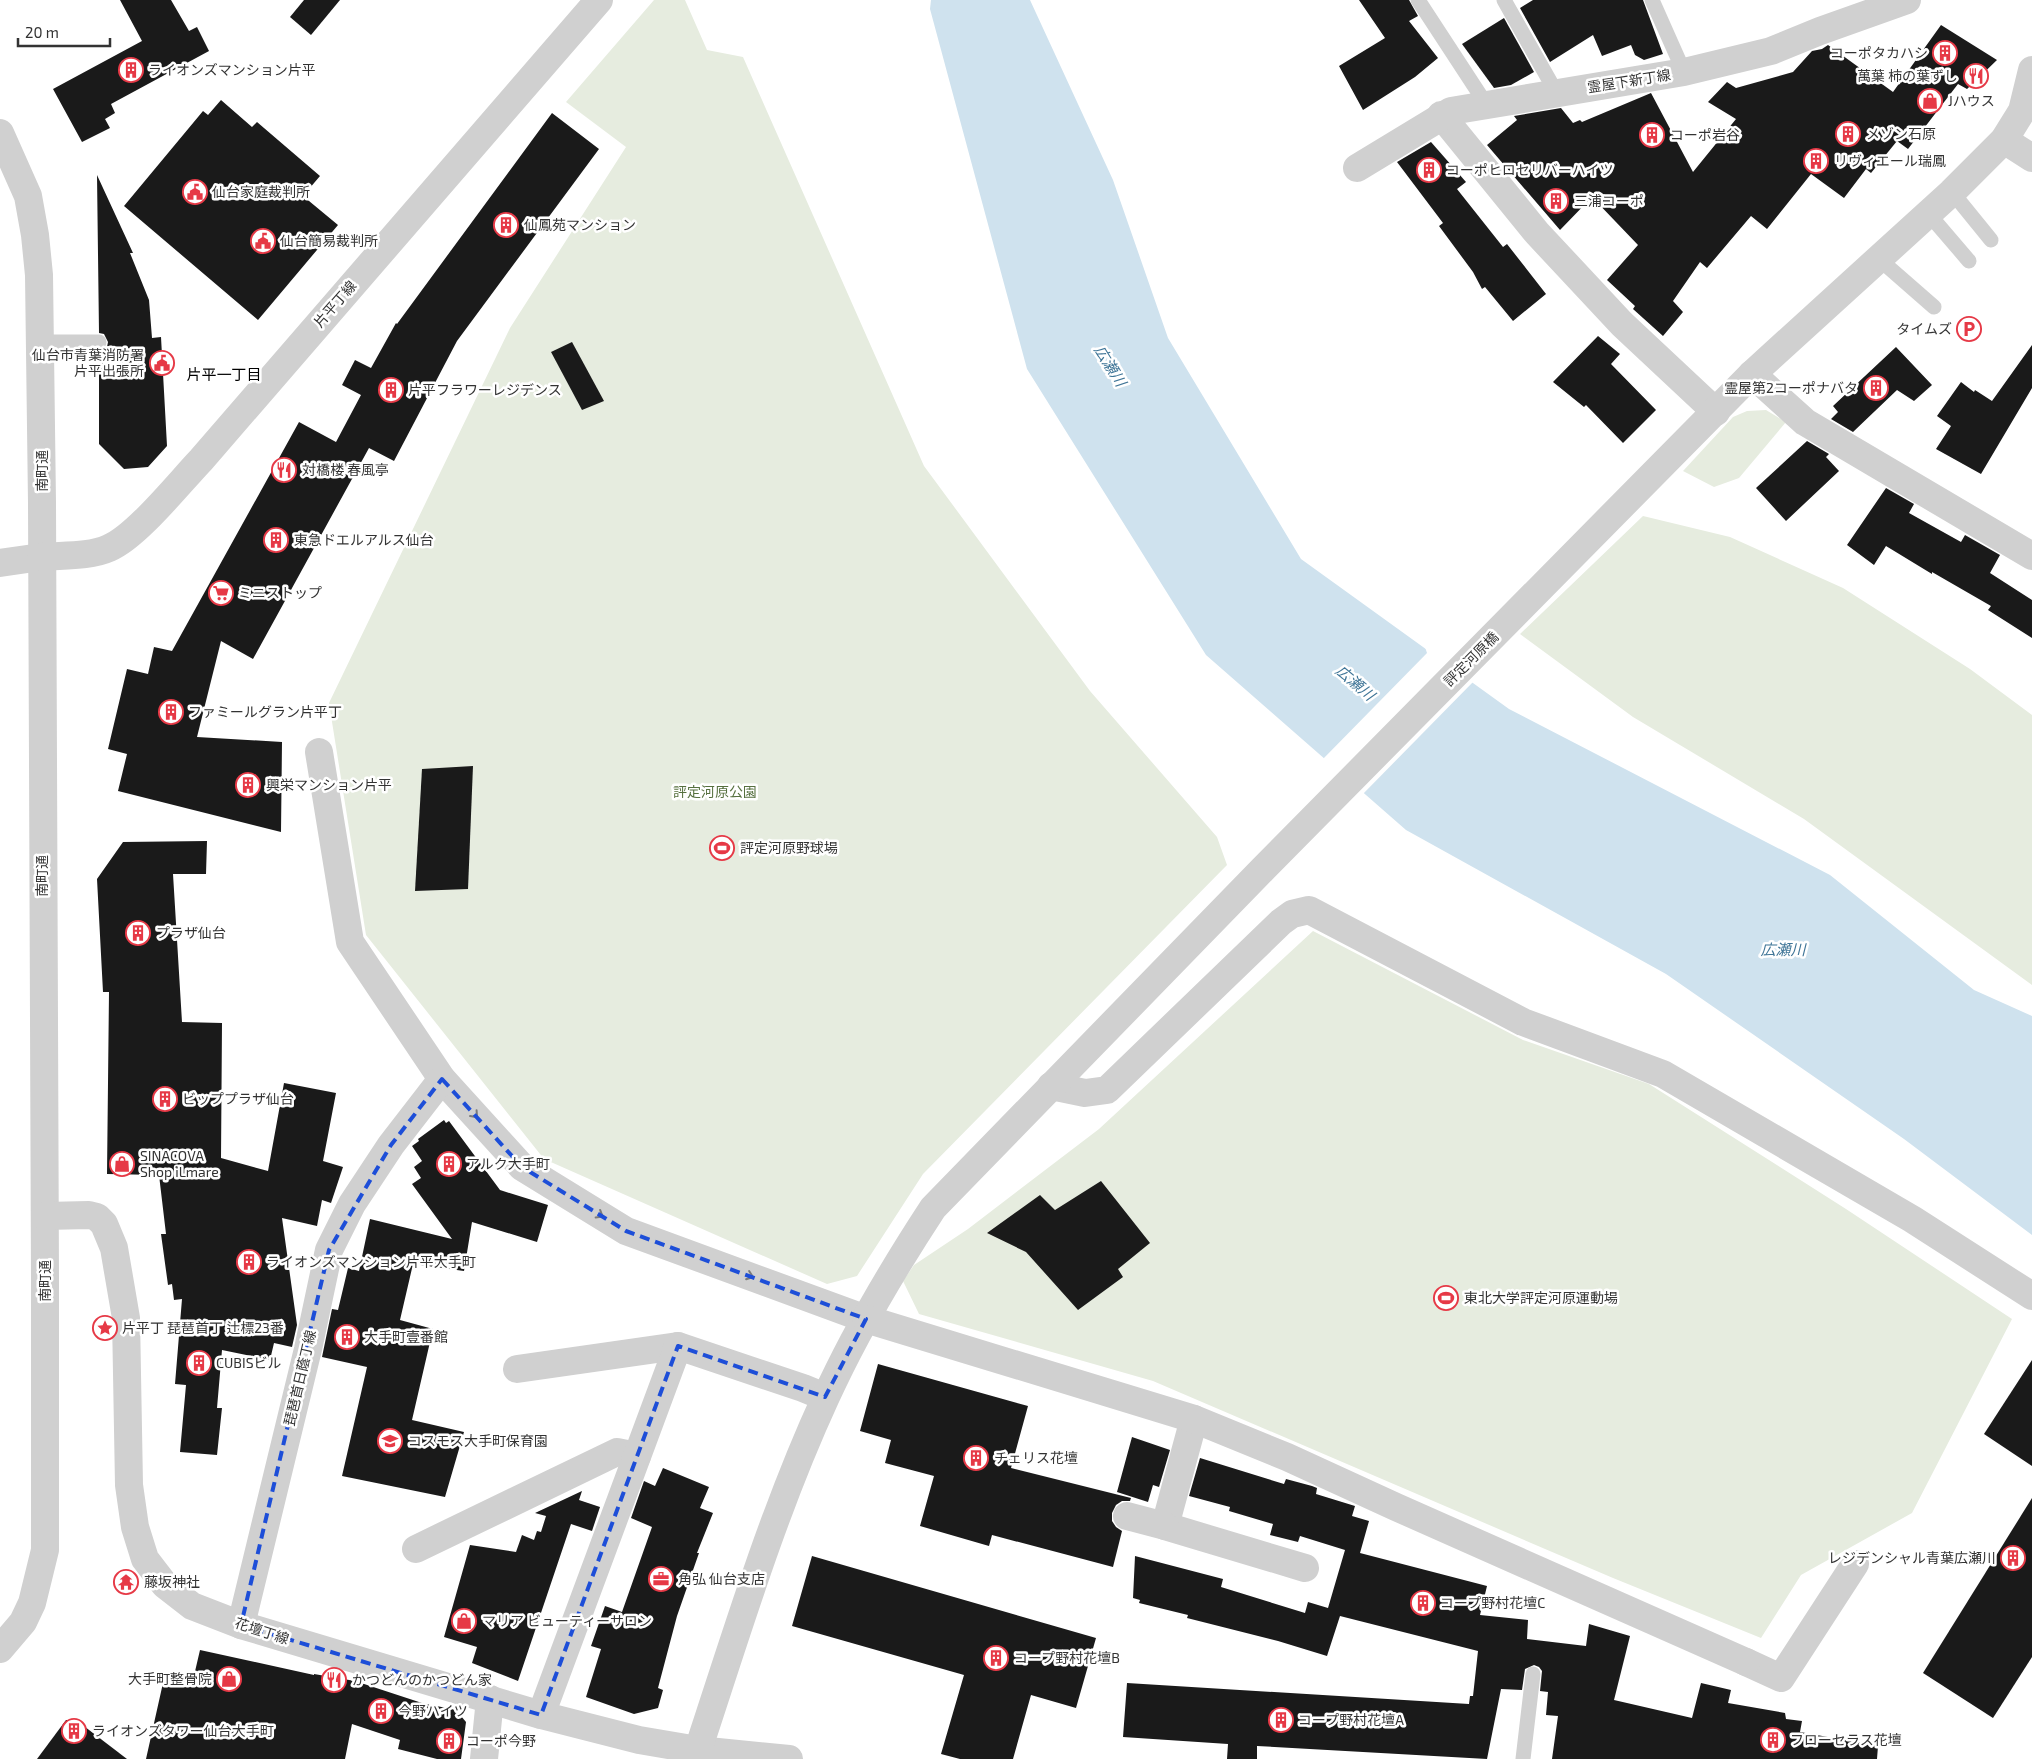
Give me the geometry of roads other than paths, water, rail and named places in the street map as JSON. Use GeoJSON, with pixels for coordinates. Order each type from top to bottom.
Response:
{"type":"FeatureCollection","features":[{"type":"Feature","properties":{"kind":"street","name":"片平丁線"},"geometry":{"type":"LineString","coordinates":[[0,563],[95,552],[110,548],[144,522],[201,460],[599,0]]}},
{"type":"Feature","properties":{"kind":"street","name":"霊屋下新丁線"},"geometry":{"type":"LineString","coordinates":[[1357,168],[1452,110],[1684,72],[1771,51],[1906,0]]}},
{"type":"Feature","properties":{"kind":"street","name":"評定河原橋"},"geometry":{"type":"LineString","coordinates":[[698,1750],[754,1580],[792,1475],[825,1398],[866,1318],[905,1251],[933,1208],[1295,837],[1752,374],[1927,212],[1952,192],[2004,140],[2022,111],[2032,70]]}},
{"type":"Feature","properties":{"kind":"street"},"geometry":{"type":"LineString","coordinates":[[1441,115],[1537,233],[1622,324],[1695,390],[1716,412]]}},
{"type":"Feature","properties":{"kind":"street","name":"南町通"},"geometry":{"type":"LineString","coordinates":[[0,132],[28,196],[35,235],[39,275],[45,1216],[45,1550],[32,1603],[23,1622],[0,1649]]}},
{"type":"Feature","properties":{"kind":"street"},"geometry":{"type":"LineString","coordinates":[[2004,140],[2032,158]]}},
{"type":"Feature","properties":{"kind":"street"},"geometry":{"type":"LineString","coordinates":[[1752,374],[1805,422],[2032,556]]}},
{"type":"Feature","properties":{"kind":"street"},"geometry":{"type":"LineString","coordinates":[[319,752],[350,942],[442,1078],[522,1166],[626,1231],[866,1318],[1194,1419],[1287,1457],[1780,1678],[1855,1564]]}},
{"type":"Feature","properties":{"kind":"street"},"geometry":{"type":"LineString","coordinates":[[1051,1086],[1085,1093],[1106,1090],[1281,922],[1292,914],[1309,910],[1523,1022],[1663,1074],[1912,1219],[2032,1296]]}},
{"type":"Feature","properties":{"kind":"street","name":"琵琶首日蔭丁線"},"geometry":{"type":"LineString","coordinates":[[241,1625],[308,1349],[329,1250],[352,1204],[391,1145],[442,1078]]}},
{"type":"Feature","properties":{"kind":"street","name":"花壇丁線"},"geometry":{"type":"LineString","coordinates":[[45,1216],[89,1215],[97,1217],[104,1224],[114,1248],[126,1318],[129,1485],[135,1527],[145,1559],[164,1585],[192,1606],[241,1625],[490,1700],[638,1740],[698,1750],[789,1759]]}},
{"type":"Feature","properties":{"kind":"street"},"geometry":{"type":"LineString","coordinates":[[541,1715],[678,1346]]}},
{"type":"Feature","properties":{"kind":"street"},"geometry":{"type":"LineString","coordinates":[[517,1369],[678,1346],[803,1388],[825,1398]]}},
{"type":"Feature","properties":{"kind":"street"},"geometry":{"type":"LineString","coordinates":[[1165,1526],[1194,1419]]}},
{"type":"Feature","properties":{"kind":"street"},"geometry":{"type":"LineString","coordinates":[[416,1549],[617,1452],[637,1456]]}},
{"type":"Feature","properties":{"kind":"street"},"geometry":{"type":"LineString","coordinates":[[1127,1516],[1305,1568]]}},
{"type":"Feature","properties":{"kind":"street"},"geometry":{"type":"LineString","coordinates":[[484,1759],[490,1700]]}},
{"type":"Feature","properties":{"kind":"lane"},"geometry":{"type":"LineString","coordinates":[[1418,0],[1486,104]]}},
{"type":"Feature","properties":{"kind":"lane"},"geometry":{"type":"LineString","coordinates":[[1504,0],[1556,92]]}},
{"type":"Feature","properties":{"kind":"lane"},"geometry":{"type":"LineString","coordinates":[[1652,0],[1684,72]]}},
{"type":"Feature","properties":{"kind":"lane"},"geometry":{"type":"LineString","coordinates":[[1952,192],[1991,240]]}},
{"type":"Feature","properties":{"kind":"lane"},"geometry":{"type":"LineString","coordinates":[[1927,212],[1969,261]]}},
{"type":"Feature","properties":{"kind":"lane"},"geometry":{"type":"LineString","coordinates":[[1878,258],[1934,307]]}},
{"type":"Feature","properties":{"kind":"lane"},"geometry":{"type":"LineString","coordinates":[[40,342],[99,342]]}},
{"type":"Feature","properties":{"kind":"lane"},"geometry":{"type":"LineString","coordinates":[[1523,1759],[1532,1674]]}},
{"type":"Feature","properties":{"kind":"water","name":"広瀬川"},"geometry":{"type":"Polygon","coordinates":[[[931,0],[1030,0],[1113,180],[1168,338],[1301,559],[1509,709],[1830,875],[1974,990],[2032,1016],[2032,1235],[1904,1139],[1666,974],[1406,830],[1206,655],[1027,369],[930,9],[931,0]]]}},
{"type":"Feature","properties":{"kind":"place","name":"コーポタカハシ"},"geometry":{"type":"Point","coordinates":[1945,53]}},
{"type":"Feature","properties":{"kind":"place","name":"ライオンズマンション片平"},"geometry":{"type":"Point","coordinates":[131,70]}},
{"type":"Feature","properties":{"kind":"place","name":"萬葉 柿の葉ずし"},"geometry":{"type":"Point","coordinates":[1976,76]}},
{"type":"Feature","properties":{"kind":"place","name":"Jハウス"},"geometry":{"type":"Point","coordinates":[1930,101]}},
{"type":"Feature","properties":{"kind":"place","name":"メゾン石原"},"geometry":{"type":"Point","coordinates":[1848,134]}},
{"type":"Feature","properties":{"kind":"place","name":"コーポ岩谷"},"geometry":{"type":"Point","coordinates":[1652,135]}},
{"type":"Feature","properties":{"kind":"place","name":"リヴィエール瑞鳳"},"geometry":{"type":"Point","coordinates":[1816,161]}},
{"type":"Feature","properties":{"kind":"place","name":"コーポヒロセリバーハイツ"},"geometry":{"type":"Point","coordinates":[1429,170]}},
{"type":"Feature","properties":{"kind":"place","name":"仙台家庭裁判所"},"geometry":{"type":"Point","coordinates":[195,192]}},
{"type":"Feature","properties":{"kind":"place","name":"三浦コーポ"},"geometry":{"type":"Point","coordinates":[1556,201]}},
{"type":"Feature","properties":{"kind":"place","name":"仙鳳苑マンション"},"geometry":{"type":"Point","coordinates":[506,225]}},
{"type":"Feature","properties":{"kind":"place","name":"仙台簡易裁判所"},"geometry":{"type":"Point","coordinates":[263,241]}},
{"type":"Feature","properties":{"kind":"place","name":"タイムズ"},"geometry":{"type":"Point","coordinates":[1969,329]}},
{"type":"Feature","properties":{"kind":"place","name":"仙台市青葉消防署 片平出張所"},"geometry":{"type":"Point","coordinates":[162,363]}},
{"type":"Feature","properties":{"kind":"place","name":"霊屋第2コーポナバタ"},"geometry":{"type":"Point","coordinates":[1876,388]}},
{"type":"Feature","properties":{"kind":"place","name":"片平フラワーレジデンス"},"geometry":{"type":"Point","coordinates":[391,390]}},
{"type":"Feature","properties":{"kind":"place","name":"対橋楼 春風亭"},"geometry":{"type":"Point","coordinates":[284,470]}},
{"type":"Feature","properties":{"kind":"place","name":"東急ドエルアルス仙台"},"geometry":{"type":"Point","coordinates":[276,540]}},
{"type":"Feature","properties":{"kind":"place","name":"ミニストップ"},"geometry":{"type":"Point","coordinates":[221,593]}},
{"type":"Feature","properties":{"kind":"place","name":"ファミールグラン片平丁"},"geometry":{"type":"Point","coordinates":[171,712]}},
{"type":"Feature","properties":{"kind":"place","name":"興栄マンション片平"},"geometry":{"type":"Point","coordinates":[248,785]}},
{"type":"Feature","properties":{"kind":"place","name":"評定河原野球場"},"geometry":{"type":"Point","coordinates":[722,848]}},
{"type":"Feature","properties":{"kind":"place","name":"プラザ仙台"},"geometry":{"type":"Point","coordinates":[138,933]}},
{"type":"Feature","properties":{"kind":"place","name":"ビッププラザ仙台"},"geometry":{"type":"Point","coordinates":[165,1099]}},
{"type":"Feature","properties":{"kind":"place","name":"SINACOVA Shop iLmare"},"geometry":{"type":"Point","coordinates":[122,1164]}},
{"type":"Feature","properties":{"kind":"place","name":"アルク大手町"},"geometry":{"type":"Point","coordinates":[449,1164]}},
{"type":"Feature","properties":{"kind":"place","name":"ライオンズマンション片平大手町"},"geometry":{"type":"Point","coordinates":[249,1262]}},
{"type":"Feature","properties":{"kind":"place","name":"東北大学評定河原運動場"},"geometry":{"type":"Point","coordinates":[1446,1298]}},
{"type":"Feature","properties":{"kind":"place","name":"片平丁 琵琶首丁 辻標23番"},"geometry":{"type":"Point","coordinates":[105,1328]}},
{"type":"Feature","properties":{"kind":"place","name":"大手町壹番館"},"geometry":{"type":"Point","coordinates":[347,1337]}},
{"type":"Feature","properties":{"kind":"place","name":"CUBISビル"},"geometry":{"type":"Point","coordinates":[199,1363]}},
{"type":"Feature","properties":{"kind":"place","name":"コスモス大手町保育園"},"geometry":{"type":"Point","coordinates":[390,1441]}},
{"type":"Feature","properties":{"kind":"place","name":"チェリス花壇"},"geometry":{"type":"Point","coordinates":[976,1458]}},
{"type":"Feature","properties":{"kind":"place","name":"レジデンシャル青葉広瀬川"},"geometry":{"type":"Point","coordinates":[2013,1558]}},
{"type":"Feature","properties":{"kind":"place","name":"角弘 仙台支店"},"geometry":{"type":"Point","coordinates":[661,1579]}},
{"type":"Feature","properties":{"kind":"place","name":"藤坂神社"},"geometry":{"type":"Point","coordinates":[126,1582]}},
{"type":"Feature","properties":{"kind":"place","name":"コープ野村花壇C"},"geometry":{"type":"Point","coordinates":[1423,1603]}},
{"type":"Feature","properties":{"kind":"place","name":"マリア ビューティーサロン"},"geometry":{"type":"Point","coordinates":[464,1621]}},
{"type":"Feature","properties":{"kind":"place","name":"コープ野村花壇B"},"geometry":{"type":"Point","coordinates":[996,1658]}},
{"type":"Feature","properties":{"kind":"place","name":"大手町整骨院"},"geometry":{"type":"Point","coordinates":[229,1679]}},
{"type":"Feature","properties":{"kind":"place","name":"かつどんのかつどん家"},"geometry":{"type":"Point","coordinates":[334,1680]}},
{"type":"Feature","properties":{"kind":"place","name":"今野ハイツ"},"geometry":{"type":"Point","coordinates":[381,1711]}},
{"type":"Feature","properties":{"kind":"place","name":"コープ野村花壇A"},"geometry":{"type":"Point","coordinates":[1281,1720]}},
{"type":"Feature","properties":{"kind":"place","name":"ライオンズタワー仙台大手町"},"geometry":{"type":"Point","coordinates":[74,1731]}},
{"type":"Feature","properties":{"kind":"place","name":"フローセラス花壇"},"geometry":{"type":"Point","coordinates":[1773,1740]}},
{"type":"Feature","properties":{"kind":"place","name":"コーポ今野"},"geometry":{"type":"Point","coordinates":[449,1741]}},
{"type":"Feature","properties":{"kind":"district","name":"片平一丁目"},"geometry":{"type":"Point","coordinates":[224,375]}},
{"type":"Feature","properties":{"kind":"park label","name":"評定河原公園"},"geometry":{"type":"Point","coordinates":[715,792]}}]}
